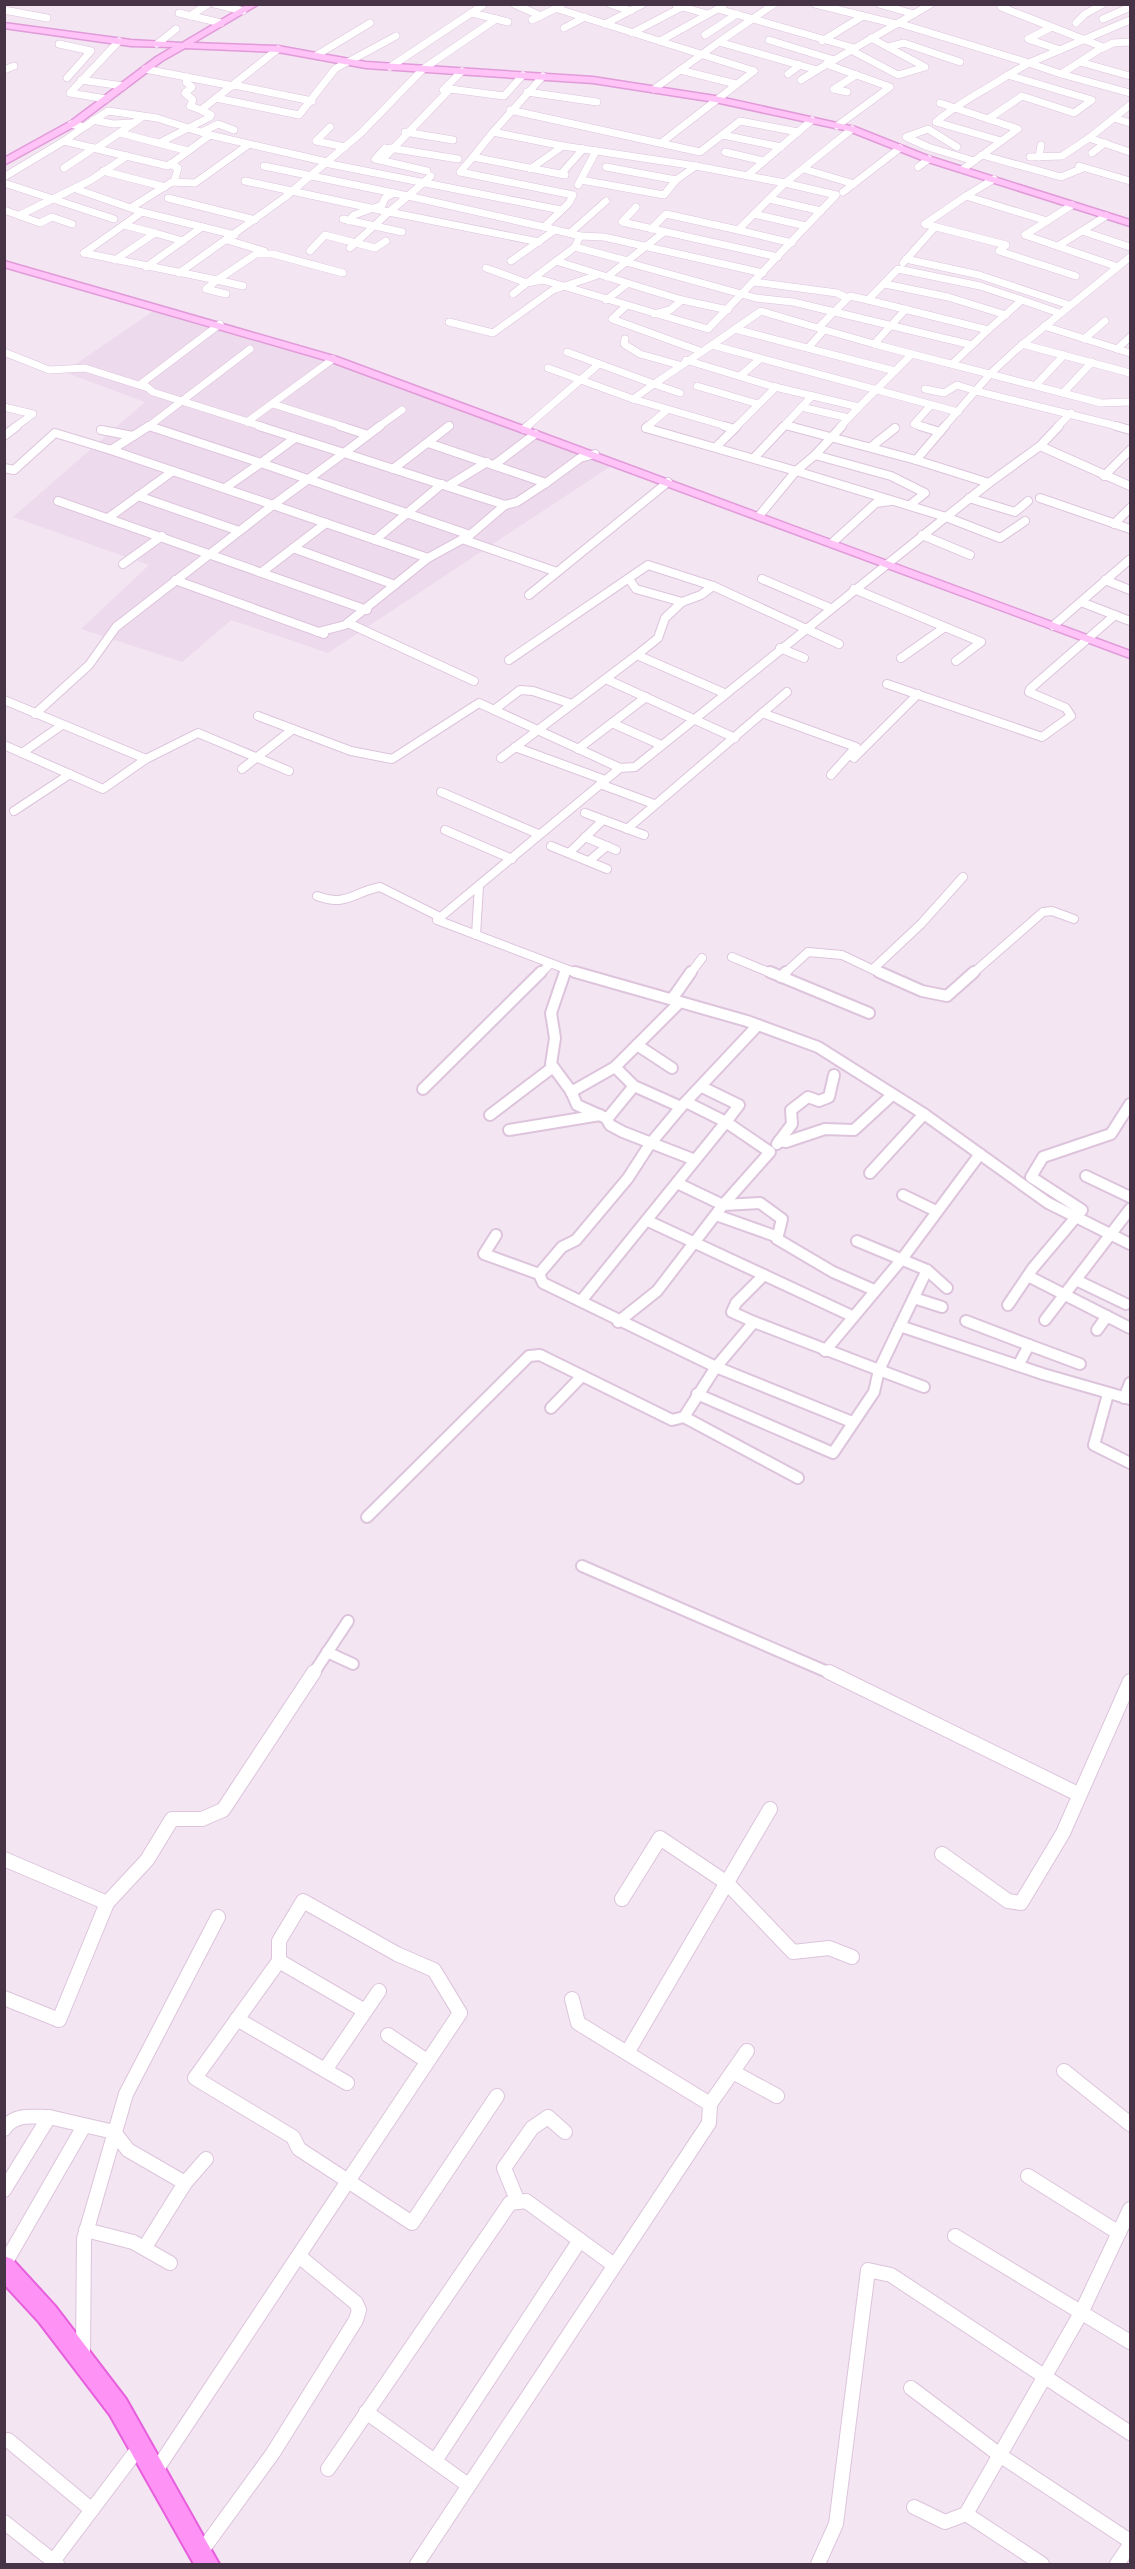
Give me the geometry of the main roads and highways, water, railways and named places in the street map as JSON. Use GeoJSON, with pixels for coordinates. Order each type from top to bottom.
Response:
{"type":"FeatureCollection","features":[{"type":"Feature","properties":{"kind":"main road"},"geometry":{"type":"LineString","coordinates":[[4,2266],[47,2314],[118,2407],[204,2558]]}}]}
